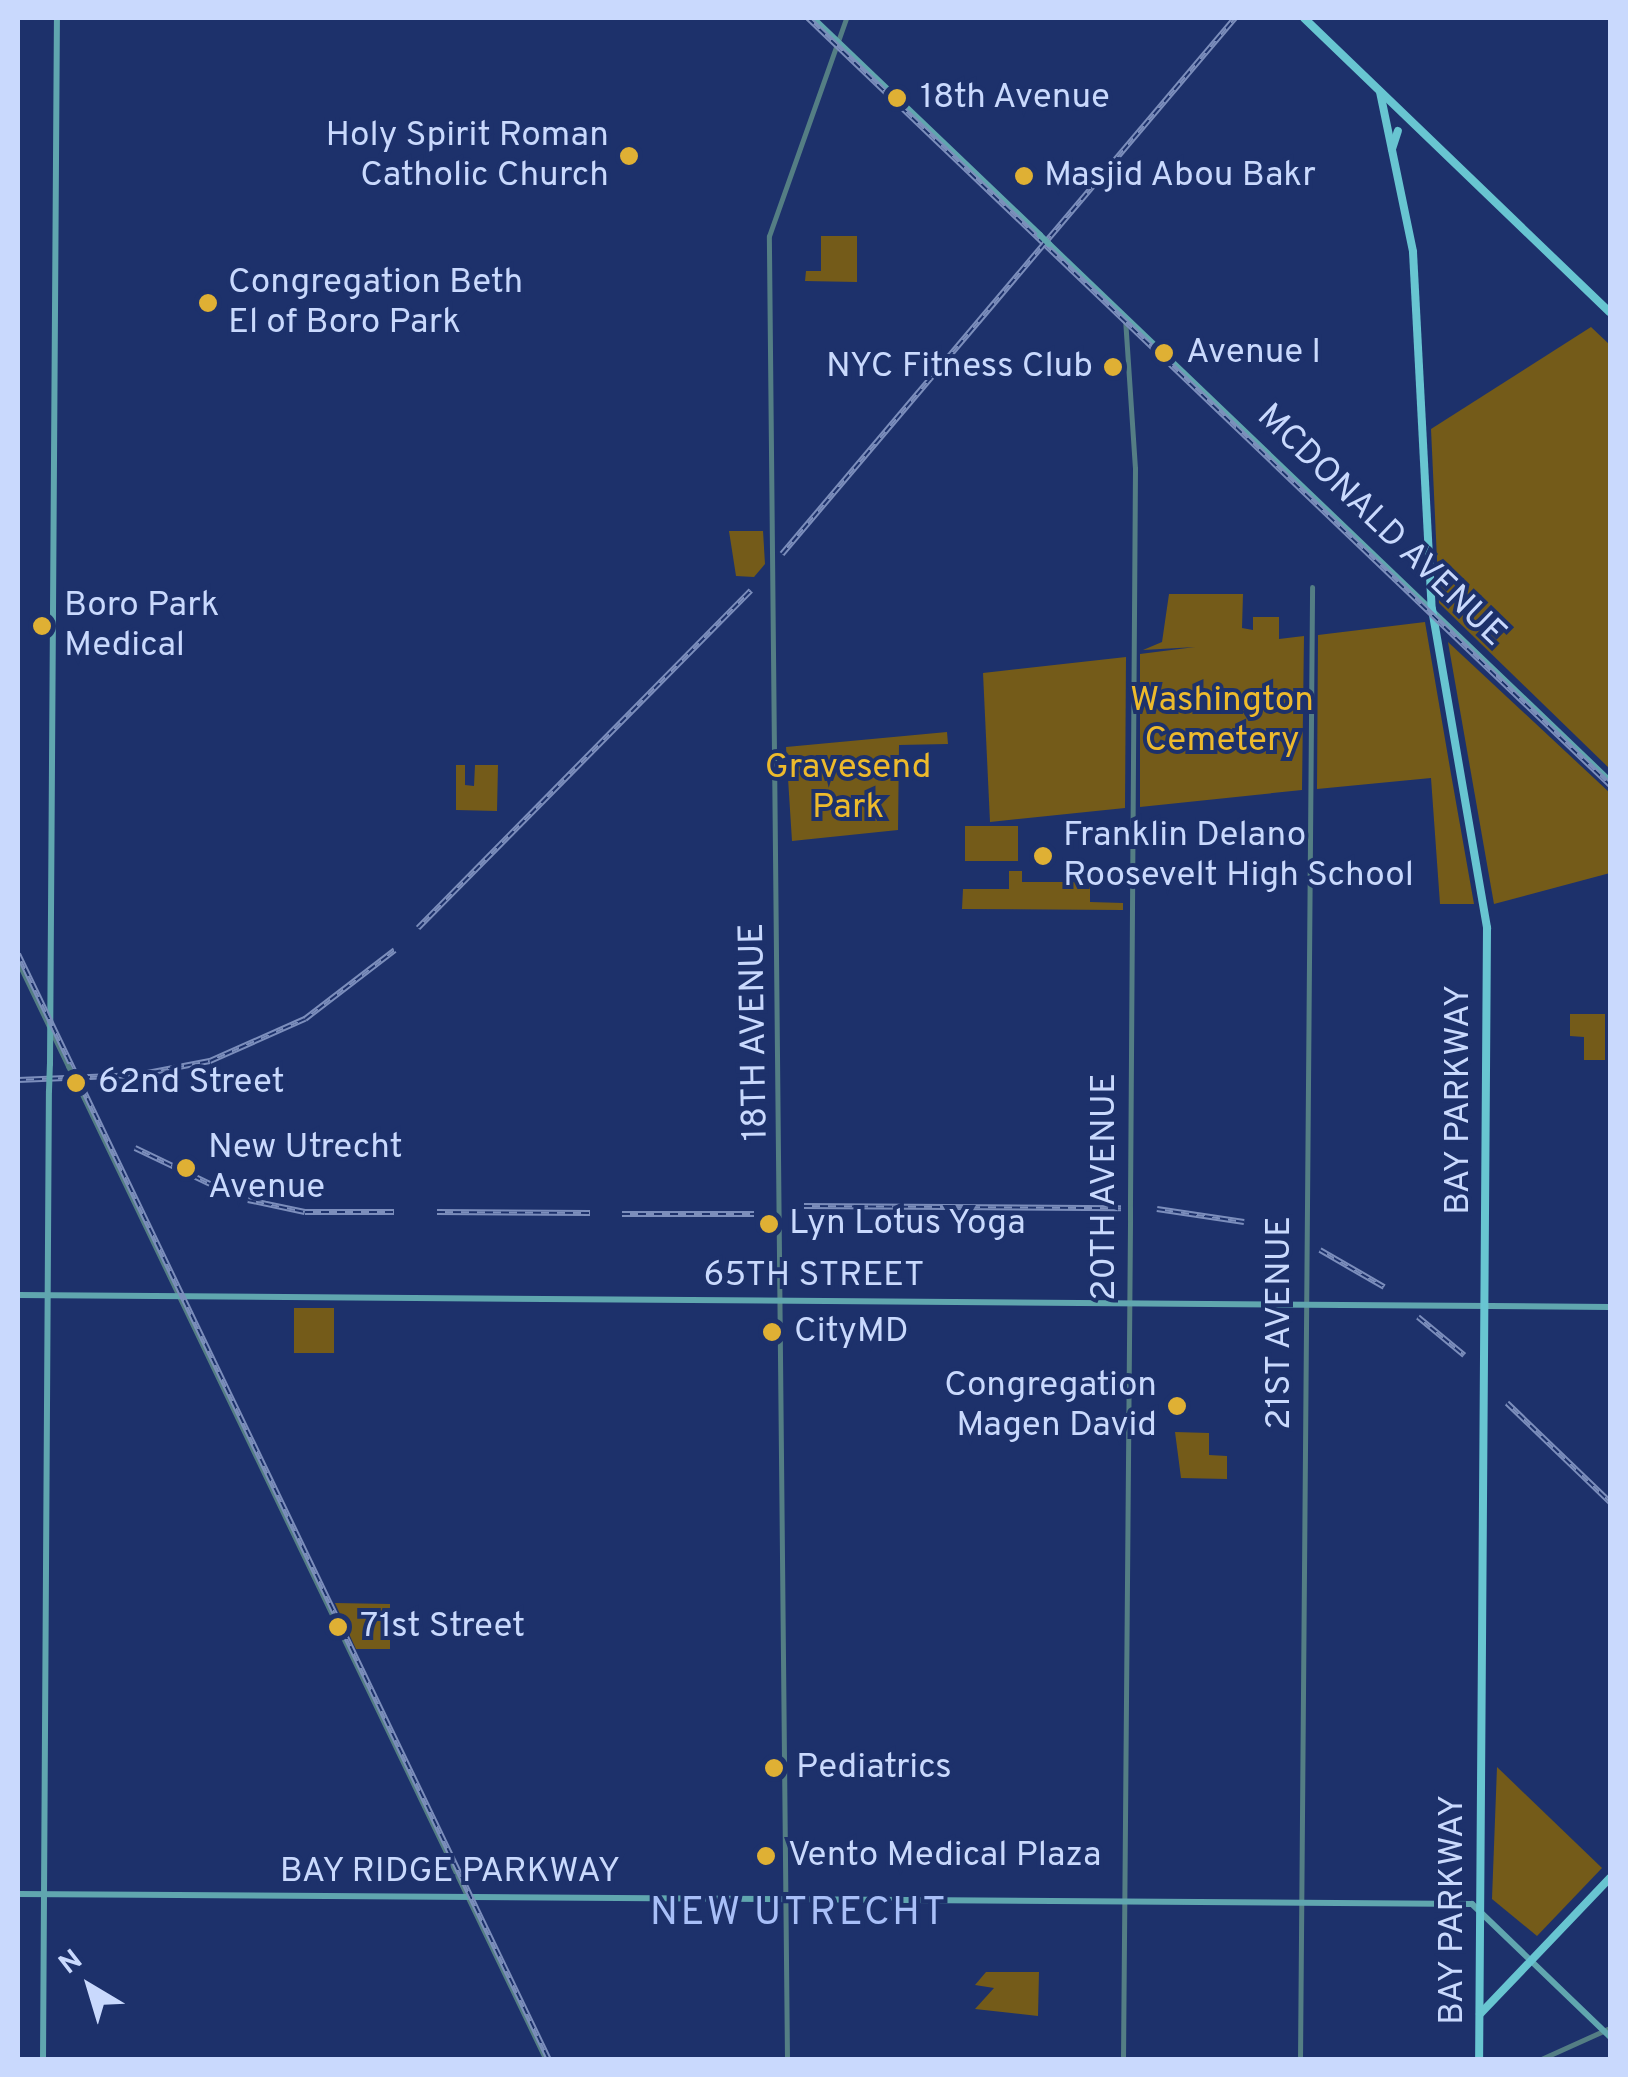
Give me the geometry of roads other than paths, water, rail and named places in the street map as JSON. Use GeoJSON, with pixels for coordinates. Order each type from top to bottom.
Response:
{"type":"FeatureCollection","features":[{"type":"Feature","properties":{"kind":"main road"},"geometry":{"type":"LineString","coordinates":[[43,2060],[57,18]]}},
{"type":"Feature","properties":{"kind":"main road","name":"MCDONALD AVENUE"},"geometry":{"type":"LineString","coordinates":[[813,18],[1610,781]]}},
{"type":"Feature","properties":{"kind":"main road"},"geometry":{"type":"LineString","coordinates":[[1304,18],[1610,312]]}},
{"type":"Feature","properties":{"kind":"main road","name":"BAY PARKWAY"},"geometry":{"type":"LineString","coordinates":[[1380,92],[1413,252],[1432,610],[1487,928],[1480,2060]]}},
{"type":"Feature","properties":{"kind":"main road"},"geometry":{"type":"LineString","coordinates":[[1392,149],[1398,132]]}},
{"type":"Feature","properties":{"kind":"main road","name":"65TH STREET"},"geometry":{"type":"LineString","coordinates":[[18,1295],[1610,1306]]}},
{"type":"Feature","properties":{"kind":"main road"},"geometry":{"type":"LineString","coordinates":[[1480,2014],[1610,1878]]}},
{"type":"Feature","properties":{"kind":"main road","name":"BAY RIDGE PARKWAY"},"geometry":{"type":"LineString","coordinates":[[18,1894],[1301,1902],[1481,1910]]}},
{"type":"Feature","properties":{"kind":"main road"},"geometry":{"type":"LineString","coordinates":[[1481,1910],[1609,2032]]}},
{"type":"Feature","properties":{"kind":"street","name":"18TH AVENUE"},"geometry":{"type":"LineString","coordinates":[[787,2060],[769,236],[846,18]]}},
{"type":"Feature","properties":{"kind":"street","name":"20TH AVENUE"},"geometry":{"type":"LineString","coordinates":[[1123,2060],[1135,468],[1124,315]]}},
{"type":"Feature","properties":{"kind":"street","name":"21ST AVENUE"},"geometry":{"type":"LineString","coordinates":[[1300,2060],[1312,587]]}},
{"type":"Feature","properties":{"kind":"street"},"geometry":{"type":"LineString","coordinates":[[18,962],[546,2060]]}},
{"type":"Feature","properties":{"kind":"street"},"geometry":{"type":"LineString","coordinates":[[1539,2060],[1609,2032]]}},
{"type":"Feature","properties":{"kind":"railway"},"geometry":{"type":"LineString","coordinates":[[808,18],[1610,785]]}},
{"type":"Feature","properties":{"kind":"railway"},"geometry":{"type":"LineString","coordinates":[[782,554],[1235,18]]}},
{"type":"Feature","properties":{"kind":"railway"},"geometry":{"type":"LineString","coordinates":[[418,928],[751,590]]}},
{"type":"Feature","properties":{"kind":"railway"},"geometry":{"type":"LineString","coordinates":[[18,1080],[137,1075],[210,1061],[305,1019],[395,950]]}},
{"type":"Feature","properties":{"kind":"railway"},"geometry":{"type":"LineString","coordinates":[[18,954],[549,2060]]}},
{"type":"Feature","properties":{"kind":"railway"},"geometry":{"type":"LineString","coordinates":[[135,1148],[210,1184]]}},
{"type":"Feature","properties":{"kind":"railway"},"geometry":{"type":"LineString","coordinates":[[248,1200],[305,1212],[394,1212]]}},
{"type":"Feature","properties":{"kind":"railway"},"geometry":{"type":"LineString","coordinates":[[804,1206],[1121,1208]]}},
{"type":"Feature","properties":{"kind":"railway"},"geometry":{"type":"LineString","coordinates":[[1157,1209],[1244,1222]]}},
{"type":"Feature","properties":{"kind":"railway"},"geometry":{"type":"LineString","coordinates":[[437,1212],[590,1213]]}},
{"type":"Feature","properties":{"kind":"railway"},"geometry":{"type":"LineString","coordinates":[[622,1214],[754,1214]]}},
{"type":"Feature","properties":{"kind":"railway"},"geometry":{"type":"LineString","coordinates":[[1320,1250],[1384,1287]]}},
{"type":"Feature","properties":{"kind":"railway"},"geometry":{"type":"LineString","coordinates":[[1418,1317],[1464,1355]]}},
{"type":"Feature","properties":{"kind":"railway"},"geometry":{"type":"LineString","coordinates":[[1507,1403],[1610,1502]]}},
{"type":"Feature","properties":{"kind":"place","name":"18th Avenue"},"geometry":{"type":"Point","coordinates":[897,98]}},
{"type":"Feature","properties":{"kind":"place","name":"Holy Spirit Roman Catholic Church"},"geometry":{"type":"Point","coordinates":[629,156]}},
{"type":"Feature","properties":{"kind":"place","name":"Masjid Abou Bakr"},"geometry":{"type":"Point","coordinates":[1024,176]}},
{"type":"Feature","properties":{"kind":"place","name":"Congregation Beth El of Boro Park"},"geometry":{"type":"Point","coordinates":[208,303]}},
{"type":"Feature","properties":{"kind":"place","name":"Avenue I"},"geometry":{"type":"Point","coordinates":[1164,353]}},
{"type":"Feature","properties":{"kind":"place","name":"NYC Fitness Club"},"geometry":{"type":"Point","coordinates":[1113,367]}},
{"type":"Feature","properties":{"kind":"place","name":"Boro Park Medical"},"geometry":{"type":"Point","coordinates":[42,626]}},
{"type":"Feature","properties":{"kind":"place","name":"Franklin Delano Roosevelt High School"},"geometry":{"type":"Point","coordinates":[1043,856]}},
{"type":"Feature","properties":{"kind":"place","name":"62nd Street"},"geometry":{"type":"Point","coordinates":[76,1083]}},
{"type":"Feature","properties":{"kind":"place","name":"New Utrecht Avenue"},"geometry":{"type":"Point","coordinates":[186,1168]}},
{"type":"Feature","properties":{"kind":"place","name":"Lyn Lotus Yoga"},"geometry":{"type":"Point","coordinates":[769,1224]}},
{"type":"Feature","properties":{"kind":"place","name":"CityMD"},"geometry":{"type":"Point","coordinates":[772,1332]}},
{"type":"Feature","properties":{"kind":"place","name":"Congregation Magen David"},"geometry":{"type":"Point","coordinates":[1177,1406]}},
{"type":"Feature","properties":{"kind":"place","name":"71st Street"},"geometry":{"type":"Point","coordinates":[338,1627]}},
{"type":"Feature","properties":{"kind":"place","name":"Pediatrics"},"geometry":{"type":"Point","coordinates":[774,1768]}},
{"type":"Feature","properties":{"kind":"place","name":"Vento Medical Plaza"},"geometry":{"type":"Point","coordinates":[766,1856]}},
{"type":"Feature","properties":{"kind":"district","name":"NEW UTRECHT"},"geometry":{"type":"Point","coordinates":[799,1914]}},
{"type":"Feature","properties":{"kind":"park label","name":"Washington Cemetery"},"geometry":{"type":"Point","coordinates":[1222,721]}},
{"type":"Feature","properties":{"kind":"park label","name":"Gravesend Park"},"geometry":{"type":"Point","coordinates":[848,788]}}]}
